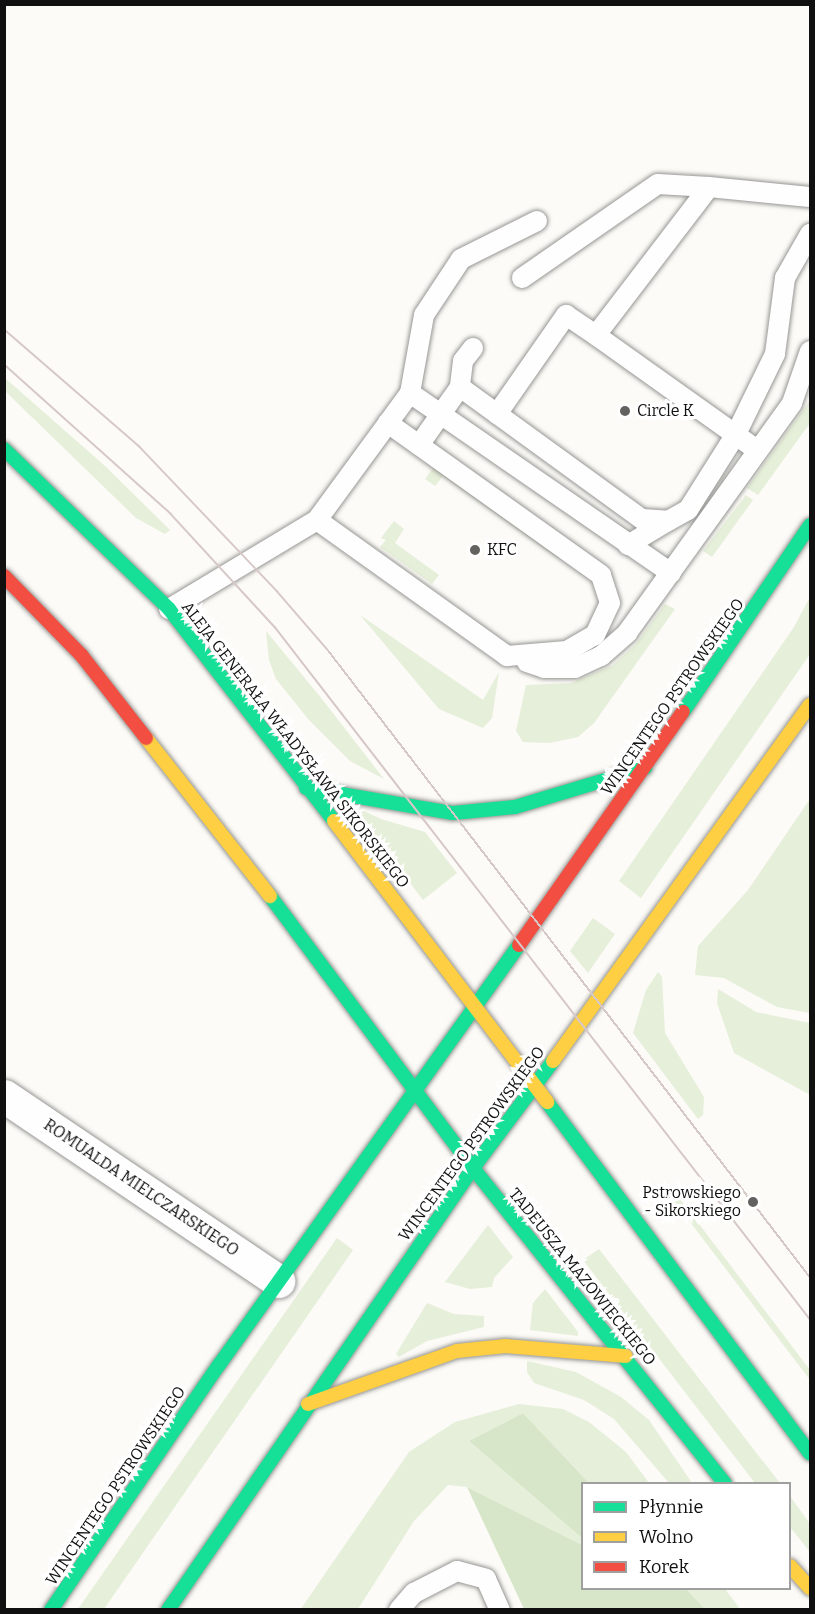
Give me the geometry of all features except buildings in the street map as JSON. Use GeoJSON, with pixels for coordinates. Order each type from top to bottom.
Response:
{"type":"FeatureCollection","features":[{"type":"Feature","properties":{"kind":"main road","name":"ALEJA GENERAŁA WŁADYSŁAWA SIKORSKIEGO"},"geometry":{"type":"LineString","coordinates":[[4,449],[170,609],[535,1082]]}},
{"type":"Feature","properties":{"kind":"main road","name":"WINCENTEGO PSTROWSKIEGO"},"geometry":{"type":"LineString","coordinates":[[51,1610],[278,1281],[645,768],[810,525]]}},
{"type":"Feature","properties":{"kind":"main road"},"geometry":{"type":"LineString","coordinates":[[4,576],[82,656],[416,1088]]}},
{"type":"Feature","properties":{"kind":"main road","name":"WINCENTEGO PSTROWSKIEGO"},"geometry":{"type":"LineString","coordinates":[[175,1607],[308,1404],[472,1168],[647,936],[810,705]]}},
{"type":"Feature","properties":{"kind":"main road"},"geometry":{"type":"LineString","coordinates":[[306,788],[453,813],[515,807],[645,768]]}},
{"type":"Feature","properties":{"kind":"main road"},"geometry":{"type":"LineString","coordinates":[[535,1082],[647,1239],[810,1453]]}},
{"type":"Feature","properties":{"kind":"main road","name":"TADEUSZA MAZOWIECKIEGO"},"geometry":{"type":"LineString","coordinates":[[416,1088],[472,1168],[626,1356],[723,1482]]}},
{"type":"Feature","properties":{"kind":"main road"},"geometry":{"type":"LineString","coordinates":[[308,1404],[457,1351],[506,1346],[626,1356]]}},
{"type":"Feature","properties":{"kind":"main road"},"geometry":{"type":"LineString","coordinates":[[791,1568],[810,1588]]}},
{"type":"Feature","properties":{"kind":"street","name":"ROMUALDA MIELCZARSKIEGO"},"geometry":{"type":"LineString","coordinates":[[4,1096],[278,1281]]}},
{"type":"Feature","properties":{"kind":"lane"},"geometry":{"type":"LineString","coordinates":[[522,278],[658,184],[810,197]]}},
{"type":"Feature","properties":{"kind":"lane"},"geometry":{"type":"LineString","coordinates":[[598,337],[596,335],[709,187]]}},
{"type":"Feature","properties":{"kind":"lane"},"geometry":{"type":"LineString","coordinates":[[170,609],[317,520],[410,393],[423,315],[461,259],[537,221]]}},
{"type":"Feature","properties":{"kind":"lane"},"geometry":{"type":"LineString","coordinates":[[628,545],[688,510],[736,434],[775,354],[785,278],[810,234]]}},
{"type":"Feature","properties":{"kind":"lane"},"geometry":{"type":"LineString","coordinates":[[497,414],[566,315],[757,450]]}},
{"type":"Feature","properties":{"kind":"lane"},"geometry":{"type":"LineString","coordinates":[[419,445],[459,387],[463,361],[473,348]]}},
{"type":"Feature","properties":{"kind":"lane"},"geometry":{"type":"LineString","coordinates":[[317,520],[507,656],[544,668],[575,668],[601,657],[627,633],[792,403],[810,351]]}},
{"type":"Feature","properties":{"kind":"lane"},"geometry":{"type":"LineString","coordinates":[[459,387],[642,519],[668,521]]}},
{"type":"Feature","properties":{"kind":"lane"},"geometry":{"type":"LineString","coordinates":[[410,393],[671,573]]}},
{"type":"Feature","properties":{"kind":"lane"},"geometry":{"type":"LineString","coordinates":[[388,423],[601,575],[610,603],[595,635],[567,651],[507,656]]}},
{"type":"Feature","properties":{"kind":"lane"},"geometry":{"type":"LineString","coordinates":[[399,1610],[414,1593],[457,1571],[486,1579],[500,1610]]}},
{"type":"Feature","properties":{"kind":"green space"},"geometry":{"type":"Polygon","coordinates":[[[5,378],[105,466],[170,530],[165,534],[136,518],[5,391],[5,378]]]}},
{"type":"Feature","properties":{"kind":"green space"},"geometry":{"type":"Polygon","coordinates":[[[810,400],[810,423],[758,495],[747,488],[810,400]]]}},
{"type":"Feature","properties":{"kind":"green space"},"geometry":{"type":"Polygon","coordinates":[[[435,465],[559,554],[557,558],[443,476],[435,486],[425,479],[435,465]]]}},
{"type":"Feature","properties":{"kind":"green space"},"geometry":{"type":"Polygon","coordinates":[[[746,495],[753,500],[712,557],[703,551],[746,495]]]}},
{"type":"Feature","properties":{"kind":"green space"},"geometry":{"type":"Polygon","coordinates":[[[394,521],[404,529],[395,543],[439,575],[432,584],[380,547],[386,540],[381,538],[394,521]]]}},
{"type":"Feature","properties":{"kind":"green space"},"geometry":{"type":"Polygon","coordinates":[[[810,597],[810,654],[641,898],[619,881],[794,627],[810,597]]]}},
{"type":"Feature","properties":{"kind":"green space"},"geometry":{"type":"Polygon","coordinates":[[[665,604],[675,609],[594,723],[578,737],[550,743],[523,742],[516,731],[526,685],[571,683],[613,665],[635,645],[665,604]]]}},
{"type":"Feature","properties":{"kind":"green space"},"geometry":{"type":"Polygon","coordinates":[[[360,615],[483,700],[499,672],[492,718],[483,728],[439,709],[360,615]]]}},
{"type":"Feature","properties":{"kind":"green space"},"geometry":{"type":"Polygon","coordinates":[[[266,631],[384,779],[350,761],[309,720],[276,679],[269,660],[266,631]]]}},
{"type":"Feature","properties":{"kind":"green space"},"geometry":{"type":"Polygon","coordinates":[[[810,799],[810,1013],[777,1007],[724,978],[695,975],[698,946],[748,890],[810,799]]]}},
{"type":"Feature","properties":{"kind":"green space"},"geometry":{"type":"Polygon","coordinates":[[[351,805],[381,819],[425,832],[457,873],[423,900],[351,805]]]}},
{"type":"Feature","properties":{"kind":"green space"},"geometry":{"type":"Polygon","coordinates":[[[593,918],[615,934],[588,973],[570,951],[593,918]]]}},
{"type":"Feature","properties":{"kind":"green space"},"geometry":{"type":"Polygon","coordinates":[[[658,972],[662,977],[665,1033],[704,1097],[703,1115],[698,1119],[633,1033],[646,990],[658,972]]]}},
{"type":"Feature","properties":{"kind":"green space"},"geometry":{"type":"Polygon","coordinates":[[[718,989],[756,1012],[810,1023],[810,1095],[734,1053],[717,1003],[718,989]]]}},
{"type":"Feature","properties":{"kind":"green space"},"geometry":{"type":"Polygon","coordinates":[[[680,1199],[810,1370],[810,1380],[675,1202],[680,1199]]]}},
{"type":"Feature","properties":{"kind":"green space"},"geometry":{"type":"Polygon","coordinates":[[[488,1225],[513,1257],[494,1278],[492,1287],[470,1289],[445,1282],[488,1225]]]}},
{"type":"Feature","properties":{"kind":"green space"},"geometry":{"type":"Polygon","coordinates":[[[337,1238],[353,1250],[104,1609],[78,1609],[337,1238]]]}},
{"type":"Feature","properties":{"kind":"green space"},"geometry":{"type":"Polygon","coordinates":[[[599,1249],[779,1482],[754,1482],[583,1260],[599,1249]]]}},
{"type":"Feature","properties":{"kind":"green space"},"geometry":{"type":"Polygon","coordinates":[[[545,1289],[578,1332],[578,1336],[530,1330],[533,1303],[545,1289]]]}},
{"type":"Feature","properties":{"kind":"green space"},"geometry":{"type":"Polygon","coordinates":[[[427,1303],[454,1314],[484,1316],[484,1327],[427,1341],[399,1357],[396,1354],[427,1303]]]}},
{"type":"Feature","properties":{"kind":"green space"},"geometry":{"type":"Polygon","coordinates":[[[527,1361],[576,1372],[621,1397],[649,1420],[691,1482],[668,1482],[614,1419],[584,1400],[534,1383],[527,1372],[527,1361]]]}},
{"type":"Feature","properties":{"kind":"green space"},"geometry":{"type":"Polygon","coordinates":[[[519,1404],[563,1409],[589,1422],[626,1452],[648,1482],[588,1482],[523,1413],[469,1441],[581,1537],[581,1544],[467,1487],[448,1485],[414,1521],[358,1609],[300,1610],[409,1452],[455,1422],[519,1404]]]}},
{"type":"Feature","properties":{"kind":"green space"},"geometry":{"type":"Polygon","coordinates":[[[523,1413],[588,1482],[581,1482],[581,1537],[469,1441],[523,1413]]]}},
{"type":"Feature","properties":{"kind":"green space"},"geometry":{"type":"Polygon","coordinates":[[[467,1487],[581,1544],[581,1590],[687,1590],[705,1609],[524,1609],[467,1487]]]}},
{"type":"Feature","properties":{"kind":"green space"},"geometry":{"type":"Polygon","coordinates":[[[791,1497],[810,1524],[810,1552],[791,1528],[791,1497]]]}},
{"type":"Feature","properties":{"kind":"green space"},"geometry":{"type":"Polygon","coordinates":[[[687,1590],[726,1590],[740,1609],[705,1609],[687,1590]]]}},
{"type":"Feature","properties":{"kind":"tram line"},"geometry":{"type":"LineString","coordinates":[[4,329],[139,446],[277,591],[328,650],[810,1277]]}},
{"type":"Feature","properties":{"kind":"tram line"},"geometry":{"type":"LineString","coordinates":[[4,364],[171,514],[275,627],[810,1319]]}},
{"type":"Feature","properties":{"kind":"traffic: fast"},"geometry":{"type":"LineString","coordinates":[[4,449],[169,609],[334,821]]}},
{"type":"Feature","properties":{"kind":"traffic: fast"},"geometry":{"type":"LineString","coordinates":[[683,712],[810,525]]}},
{"type":"Feature","properties":{"kind":"traffic: fast"},"geometry":{"type":"LineString","coordinates":[[306,788],[453,813],[515,807],[645,768]]}},
{"type":"Feature","properties":{"kind":"traffic: fast"},"geometry":{"type":"LineString","coordinates":[[270,896],[473,1168],[723,1482]]}},
{"type":"Feature","properties":{"kind":"traffic: fast"},"geometry":{"type":"LineString","coordinates":[[51,1610],[219,1365],[519,945]]}},
{"type":"Feature","properties":{"kind":"traffic: fast"},"geometry":{"type":"LineString","coordinates":[[168,1610],[473,1168],[553,1061]]}},
{"type":"Feature","properties":{"kind":"traffic: fast"},"geometry":{"type":"LineString","coordinates":[[547,1102],[810,1453]]}},
{"type":"Feature","properties":{"kind":"traffic: slow"},"geometry":{"type":"LineString","coordinates":[[553,1061],[810,705]]}},
{"type":"Feature","properties":{"kind":"traffic: slow"},"geometry":{"type":"LineString","coordinates":[[146,738],[270,896]]}},
{"type":"Feature","properties":{"kind":"traffic: slow"},"geometry":{"type":"LineString","coordinates":[[334,821],[547,1102]]}},
{"type":"Feature","properties":{"kind":"traffic: slow"},"geometry":{"type":"LineString","coordinates":[[308,1404],[457,1351],[506,1346],[626,1356]]}},
{"type":"Feature","properties":{"kind":"traffic: slow"},"geometry":{"type":"LineString","coordinates":[[791,1567],[810,1588]]}},
{"type":"Feature","properties":{"kind":"traffic: jam"},"geometry":{"type":"LineString","coordinates":[[4,576],[82,656],[146,738]]}},
{"type":"Feature","properties":{"kind":"traffic: jam"},"geometry":{"type":"LineString","coordinates":[[519,945],[683,712]]}},
{"type":"Feature","properties":{"kind":"place","name":"Circle K"},"geometry":{"type":"Point","coordinates":[625,411]}},
{"type":"Feature","properties":{"kind":"place","name":"KFC"},"geometry":{"type":"Point","coordinates":[475,550]}},
{"type":"Feature","properties":{"kind":"place","name":"Pstrowskiego - Sikorskiego"},"geometry":{"type":"Point","coordinates":[753,1202]}}]}
